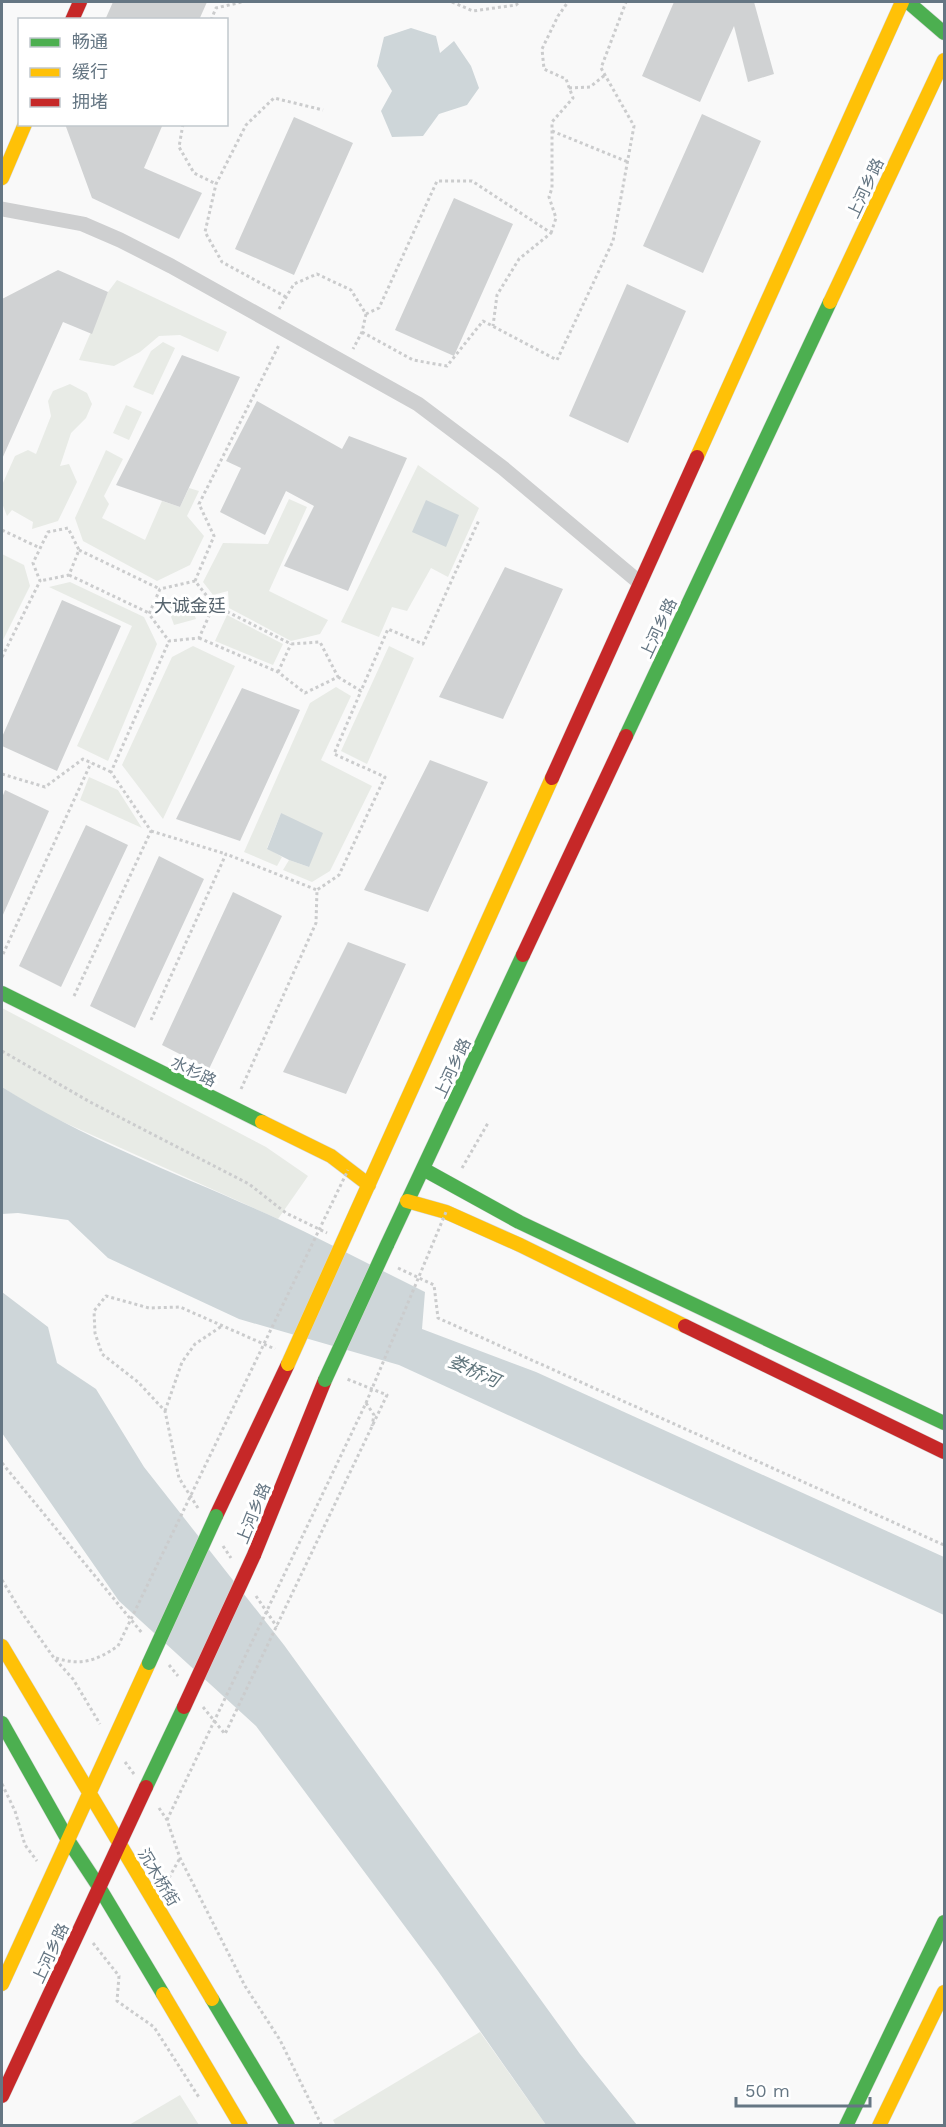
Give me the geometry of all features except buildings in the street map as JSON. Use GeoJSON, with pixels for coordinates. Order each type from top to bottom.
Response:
{"type":"FeatureCollection","features":[{"type":"Feature","properties":{"kind":"main road"},"geometry":{"type":"LineString","coordinates":[[73,18],[80,2]]}},
{"type":"Feature","properties":{"kind":"main road","name":"上河乡路"},"geometry":{"type":"LineString","coordinates":[[2,1984],[216,1516],[284,1358],[369,1185],[902,2]]}},
{"type":"Feature","properties":{"kind":"main road"},"geometry":{"type":"LineString","coordinates":[[908,2],[945,33]]}},
{"type":"Feature","properties":{"kind":"main road","name":"上河乡路"},"geometry":{"type":"LineString","coordinates":[[2,2096],[254,1556],[325,1380],[407,1201],[945,60]]}},
{"type":"Feature","properties":{"kind":"main road"},"geometry":{"type":"LineString","coordinates":[[2,178],[24,126]]}},
{"type":"Feature","properties":{"kind":"main road","name":"水杉路"},"geometry":{"type":"LineString","coordinates":[[2,993],[331,1156],[369,1185]]}},
{"type":"Feature","properties":{"kind":"main road"},"geometry":{"type":"LineString","coordinates":[[423,1169],[519,1222],[945,1423]]}},
{"type":"Feature","properties":{"kind":"main road"},"geometry":{"type":"LineString","coordinates":[[407,1201],[447,1212],[520,1245],[875,1420],[945,1452]]}},
{"type":"Feature","properties":{"kind":"main road","name":"沉木桥街"},"geometry":{"type":"LineString","coordinates":[[2,1646],[288,2126]]}},
{"type":"Feature","properties":{"kind":"main road"},"geometry":{"type":"LineString","coordinates":[[2,1723],[68,1840],[99,1887],[241,2126]]}},
{"type":"Feature","properties":{"kind":"main road"},"geometry":{"type":"LineString","coordinates":[[846,2126],[945,1922]]}},
{"type":"Feature","properties":{"kind":"main road"},"geometry":{"type":"LineString","coordinates":[[879,2126],[945,1992]]}},
{"type":"Feature","properties":{"kind":"street"},"geometry":{"type":"LineString","coordinates":[[2,209],[83,224],[120,240],[171,266],[418,404],[502,468],[640,582]]}},
{"type":"Feature","properties":{"kind":"path"},"geometry":{"type":"LineString","coordinates":[[212,18],[216,8],[243,2]]}},
{"type":"Feature","properties":{"kind":"path"},"geometry":{"type":"LineString","coordinates":[[452,2],[473,11],[516,5],[519,2]]}},
{"type":"Feature","properties":{"kind":"path"},"geometry":{"type":"LineString","coordinates":[[493,326],[497,296],[519,259],[551,233],[556,218],[549,197],[552,188],[552,122],[573,98],[566,79],[544,69],[542,49],[558,16],[568,2]]}},
{"type":"Feature","properties":{"kind":"path"},"geometry":{"type":"LineString","coordinates":[[362,332],[413,360],[447,366],[483,321],[557,360],[613,242],[634,126],[601,68],[626,2]]}},
{"type":"Feature","properties":{"kind":"path"},"geometry":{"type":"LineString","coordinates":[[569,88],[590,87],[604,75]]}},
{"type":"Feature","properties":{"kind":"path"},"geometry":{"type":"LineString","coordinates":[[286,297],[222,262],[205,232],[216,184],[246,125],[274,98],[323,110]]}},
{"type":"Feature","properties":{"kind":"path"},"geometry":{"type":"LineString","coordinates":[[183,126],[179,147],[194,173],[216,184]]}},
{"type":"Feature","properties":{"kind":"path"},"geometry":{"type":"LineString","coordinates":[[552,131],[628,162]]}},
{"type":"Feature","properties":{"kind":"path"},"geometry":{"type":"LineString","coordinates":[[366,314],[379,308],[437,181],[472,181],[551,233]]}},
{"type":"Feature","properties":{"kind":"path"},"geometry":{"type":"LineString","coordinates":[[272,323],[294,284],[317,273],[351,290],[366,314],[362,332],[346,364]]}},
{"type":"Feature","properties":{"kind":"path"},"geometry":{"type":"LineString","coordinates":[[195,581],[214,536],[199,504],[286,331]]}},
{"type":"Feature","properties":{"kind":"path"},"geometry":{"type":"LineString","coordinates":[[317,890],[339,875],[385,777],[334,754],[388,629],[423,644],[479,520]]}},
{"type":"Feature","properties":{"kind":"path"},"geometry":{"type":"LineString","coordinates":[[2,657],[40,581],[33,563],[48,532],[68,528],[79,550],[160,589],[195,581]]}},
{"type":"Feature","properties":{"kind":"path"},"geometry":{"type":"LineString","coordinates":[[2,530],[40,548]]}},
{"type":"Feature","properties":{"kind":"path"},"geometry":{"type":"LineString","coordinates":[[69,575],[79,550]]}},
{"type":"Feature","properties":{"kind":"path"},"geometry":{"type":"LineString","coordinates":[[40,581],[69,575],[150,614],[169,641]]}},
{"type":"Feature","properties":{"kind":"path"},"geometry":{"type":"LineString","coordinates":[[195,581],[214,605],[291,644],[320,642],[338,677],[362,691]]}},
{"type":"Feature","properties":{"kind":"path"},"geometry":{"type":"LineString","coordinates":[[150,614],[160,589]]}},
{"type":"Feature","properties":{"kind":"path"},"geometry":{"type":"LineString","coordinates":[[199,638],[214,605]]}},
{"type":"Feature","properties":{"kind":"path"},"geometry":{"type":"LineString","coordinates":[[169,641],[199,638],[278,672],[305,693],[338,677]]}},
{"type":"Feature","properties":{"kind":"path"},"geometry":{"type":"LineString","coordinates":[[111,772],[169,641]]}},
{"type":"Feature","properties":{"kind":"path"},"geometry":{"type":"LineString","coordinates":[[278,672],[291,644]]}},
{"type":"Feature","properties":{"kind":"path"},"geometry":{"type":"LineString","coordinates":[[2,774],[45,787],[83,759],[111,772],[151,831],[226,854],[317,890]]}},
{"type":"Feature","properties":{"kind":"path"},"geometry":{"type":"LineString","coordinates":[[3,954],[91,763]]}},
{"type":"Feature","properties":{"kind":"path"},"geometry":{"type":"LineString","coordinates":[[74,996],[151,831]]}},
{"type":"Feature","properties":{"kind":"path"},"geometry":{"type":"LineString","coordinates":[[151,1020],[226,854]]}},
{"type":"Feature","properties":{"kind":"path"},"geometry":{"type":"LineString","coordinates":[[232,1108],[316,923],[317,890]]}},
{"type":"Feature","properties":{"kind":"path"},"geometry":{"type":"LineString","coordinates":[[2,1051],[90,1102],[249,1184],[286,1213],[328,1234]]}},
{"type":"Feature","properties":{"kind":"path"},"geometry":{"type":"LineString","coordinates":[[54,1658],[72,1663],[100,1658],[118,1646],[348,1170]]}},
{"type":"Feature","properties":{"kind":"path"},"geometry":{"type":"LineString","coordinates":[[167,1820],[366,1403],[447,1212]]}},
{"type":"Feature","properties":{"kind":"path"},"geometry":{"type":"LineString","coordinates":[[392,1265],[434,1285],[438,1318],[945,1545]]}},
{"type":"Feature","properties":{"kind":"path"},"geometry":{"type":"LineString","coordinates":[[165,1411],[138,1382],[102,1354],[95,1333],[94,1311],[106,1296],[148,1308],[180,1307],[284,1358]]}},
{"type":"Feature","properties":{"kind":"path"},"geometry":{"type":"LineString","coordinates":[[199,1508],[179,1478],[165,1411],[182,1362],[195,1344],[222,1326]]}},
{"type":"Feature","properties":{"kind":"path"},"geometry":{"type":"LineString","coordinates":[[203,1707],[225,1734],[387,1395],[345,1378]]}},
{"type":"Feature","properties":{"kind":"path"},"geometry":{"type":"LineString","coordinates":[[366,1403],[374,1415],[370,1433]]}},
{"type":"Feature","properties":{"kind":"path"},"geometry":{"type":"LineString","coordinates":[[2,1463],[143,1635]]}},
{"type":"Feature","properties":{"kind":"path"},"geometry":{"type":"LineString","coordinates":[[218,1538],[231,1557]]}},
{"type":"Feature","properties":{"kind":"path"},"geometry":{"type":"LineString","coordinates":[[2,1581],[54,1658],[73,1679],[111,1745],[167,1820],[180,1858],[245,1986],[280,2040],[322,2126]]}},
{"type":"Feature","properties":{"kind":"path"},"geometry":{"type":"LineString","coordinates":[[251,1587],[277,1627]]}},
{"type":"Feature","properties":{"kind":"path"},"geometry":{"type":"LineString","coordinates":[[166,1662],[181,1680]]}},
{"type":"Feature","properties":{"kind":"path"},"geometry":{"type":"LineString","coordinates":[[2,1784],[15,1810],[25,1845],[50,1878]]}},
{"type":"Feature","properties":{"kind":"path"},"geometry":{"type":"LineString","coordinates":[[81,1927],[119,1976],[117,2001],[154,2027],[205,2106]]}},
{"type":"Feature","properties":{"kind":"shaded area"},"geometry":{"type":"Polygon","coordinates":[[[117,280],[227,332],[218,352],[180,335],[159,336],[140,352],[114,366],[79,360],[108,292],[117,280]]]}},
{"type":"Feature","properties":{"kind":"shaded area"},"geometry":{"type":"Polygon","coordinates":[[[163,342],[175,348],[153,395],[133,387],[151,351],[163,342]]]}},
{"type":"Feature","properties":{"kind":"shaded area"},"geometry":{"type":"Polygon","coordinates":[[[70,384],[87,393],[92,404],[86,418],[71,433],[60,466],[69,464],[77,482],[58,521],[32,529],[33,522],[12,510],[7,516],[2,503],[2,485],[15,456],[28,450],[36,454],[51,416],[48,401],[53,391],[70,384]]]}},
{"type":"Feature","properties":{"kind":"shaded area"},"geometry":{"type":"Polygon","coordinates":[[[126,405],[142,412],[129,440],[113,433],[126,405]]]}},
{"type":"Feature","properties":{"kind":"shaded area"},"geometry":{"type":"Polygon","coordinates":[[[106,450],[123,459],[104,496],[109,504],[102,518],[145,540],[162,501],[180,507],[189,488],[199,491],[187,516],[204,536],[190,565],[157,581],[83,541],[75,518],[106,450]]]}},
{"type":"Feature","properties":{"kind":"shaded area"},"geometry":{"type":"Polygon","coordinates":[[[418,465],[479,508],[448,577],[431,568],[407,611],[392,607],[379,637],[341,622],[418,465]]]}},
{"type":"Feature","properties":{"kind":"shaded area"},"geometry":{"type":"Polygon","coordinates":[[[289,499],[307,507],[269,591],[328,620],[320,634],[291,641],[229,608],[228,591],[213,595],[203,582],[223,543],[268,544],[289,499]]]}},
{"type":"Feature","properties":{"kind":"shaded area"},"geometry":{"type":"Polygon","coordinates":[[[2,554],[24,565],[30,586],[2,642],[2,554]]]}},
{"type":"Feature","properties":{"kind":"shaded area"},"geometry":{"type":"Polygon","coordinates":[[[70,582],[144,617],[157,644],[108,761],[77,746],[132,626],[49,587],[70,582]]]}},
{"type":"Feature","properties":{"kind":"shaded area"},"geometry":{"type":"Polygon","coordinates":[[[188,597],[196,619],[174,625],[167,605],[188,597]]]}},
{"type":"Feature","properties":{"kind":"shaded area"},"geometry":{"type":"Polygon","coordinates":[[[227,615],[283,644],[273,665],[215,641],[227,615]]]}},
{"type":"Feature","properties":{"kind":"shaded area"},"geometry":{"type":"Polygon","coordinates":[[[193,646],[235,666],[163,819],[122,765],[172,657],[193,646]]]}},
{"type":"Feature","properties":{"kind":"shaded area"},"geometry":{"type":"Polygon","coordinates":[[[389,646],[414,658],[367,764],[341,751],[389,646]]]}},
{"type":"Feature","properties":{"kind":"shaded area"},"geometry":{"type":"Polygon","coordinates":[[[336,687],[351,696],[321,760],[372,786],[330,871],[312,882],[283,870],[289,860],[309,867],[281,813],[267,848],[282,857],[277,866],[244,852],[310,703],[336,687]]]}},
{"type":"Feature","properties":{"kind":"shaded area"},"geometry":{"type":"Polygon","coordinates":[[[89,777],[118,790],[142,828],[80,800],[89,777]]]}},
{"type":"Feature","properties":{"kind":"shaded area"},"geometry":{"type":"Polygon","coordinates":[[[2,1008],[266,1147],[308,1176],[278,1219],[41,1112],[2,1087],[2,1008]]]}},
{"type":"Feature","properties":{"kind":"shaded area"},"geometry":{"type":"Polygon","coordinates":[[[480,2032],[546,2125],[336,2126],[333,2120],[480,2032]]]}},
{"type":"Feature","properties":{"kind":"shaded area"},"geometry":{"type":"Polygon","coordinates":[[[180,2095],[199,2125],[129,2125],[180,2095]]]}},
{"type":"Feature","properties":{"kind":"water"},"geometry":{"type":"Polygon","coordinates":[[[411,28],[436,36],[440,53],[454,41],[471,66],[479,88],[467,105],[439,114],[423,136],[392,137],[381,111],[392,91],[377,66],[384,37],[411,28]]]}},
{"type":"Feature","properties":{"kind":"water"},"geometry":{"type":"Polygon","coordinates":[[[426,500],[459,515],[446,547],[412,532],[426,500]]]}},
{"type":"Feature","properties":{"kind":"water"},"geometry":{"type":"Polygon","coordinates":[[[281,813],[323,833],[309,867],[267,849],[281,813]]]}},
{"type":"Feature","properties":{"kind":"water","name":"娄桥河"},"geometry":{"type":"Polygon","coordinates":[[[2,1087],[103,1142],[278,1219],[425,1292],[422,1329],[536,1372],[944,1557],[944,1615],[399,1365],[239,1319],[108,1258],[68,1220],[18,1213],[2,1214],[2,1087]]]}},
{"type":"Feature","properties":{"kind":"water"},"geometry":{"type":"Polygon","coordinates":[[[2,1292],[48,1327],[57,1363],[96,1389],[144,1467],[284,1645],[580,2054],[637,2125],[546,2125],[438,1971],[256,1726],[119,1601],[2,1433],[2,1292]]]}},
{"type":"Feature","properties":{"kind":"traffic: fast"},"geometry":{"type":"LineString","coordinates":[[908,2],[944,33]]}},
{"type":"Feature","properties":{"kind":"traffic: fast"},"geometry":{"type":"LineString","coordinates":[[626,736],[830,302]]}},
{"type":"Feature","properties":{"kind":"traffic: fast"},"geometry":{"type":"LineString","coordinates":[[387,1245],[523,955]]}},
{"type":"Feature","properties":{"kind":"traffic: fast"},"geometry":{"type":"LineString","coordinates":[[2,993],[262,1122]]}},
{"type":"Feature","properties":{"kind":"traffic: fast"},"geometry":{"type":"LineString","coordinates":[[423,1169],[519,1222],[944,1423]]}},
{"type":"Feature","properties":{"kind":"traffic: fast"},"geometry":{"type":"LineString","coordinates":[[325,1380],[387,1245]]}},
{"type":"Feature","properties":{"kind":"traffic: fast"},"geometry":{"type":"LineString","coordinates":[[149,1663],[216,1516]]}},
{"type":"Feature","properties":{"kind":"traffic: fast"},"geometry":{"type":"LineString","coordinates":[[146,1787],[184,1707]]}},
{"type":"Feature","properties":{"kind":"traffic: fast"},"geometry":{"type":"LineString","coordinates":[[2,1723],[68,1840],[163,1994]]}},
{"type":"Feature","properties":{"kind":"traffic: fast"},"geometry":{"type":"LineString","coordinates":[[846,2126],[944,1922]]}},
{"type":"Feature","properties":{"kind":"traffic: fast"},"geometry":{"type":"LineString","coordinates":[[212,1999],[288,2126]]}},
{"type":"Feature","properties":{"kind":"traffic: slow"},"geometry":{"type":"LineString","coordinates":[[697,457],[902,2]]}},
{"type":"Feature","properties":{"kind":"traffic: slow"},"geometry":{"type":"LineString","coordinates":[[830,302],[944,60]]}},
{"type":"Feature","properties":{"kind":"traffic: slow"},"geometry":{"type":"LineString","coordinates":[[2,178],[24,126]]}},
{"type":"Feature","properties":{"kind":"traffic: slow"},"geometry":{"type":"LineString","coordinates":[[349,1228],[552,778]]}},
{"type":"Feature","properties":{"kind":"traffic: slow"},"geometry":{"type":"LineString","coordinates":[[262,1122],[331,1156],[369,1185]]}},
{"type":"Feature","properties":{"kind":"traffic: slow"},"geometry":{"type":"LineString","coordinates":[[407,1201],[446,1212],[520,1245],[685,1326]]}},
{"type":"Feature","properties":{"kind":"traffic: slow"},"geometry":{"type":"LineString","coordinates":[[288,1364],[349,1228]]}},
{"type":"Feature","properties":{"kind":"traffic: slow"},"geometry":{"type":"LineString","coordinates":[[2,1646],[212,1999]]}},
{"type":"Feature","properties":{"kind":"traffic: slow"},"geometry":{"type":"LineString","coordinates":[[2,1984],[149,1663]]}},
{"type":"Feature","properties":{"kind":"traffic: slow"},"geometry":{"type":"LineString","coordinates":[[879,2126],[944,1992]]}},
{"type":"Feature","properties":{"kind":"traffic: slow"},"geometry":{"type":"LineString","coordinates":[[163,1994],[241,2126]]}},
{"type":"Feature","properties":{"kind":"traffic: jam"},"geometry":{"type":"LineString","coordinates":[[73,18],[80,2]]}},
{"type":"Feature","properties":{"kind":"traffic: jam"},"geometry":{"type":"LineString","coordinates":[[552,778],[697,457]]}},
{"type":"Feature","properties":{"kind":"traffic: jam"},"geometry":{"type":"LineString","coordinates":[[523,955],[626,736]]}},
{"type":"Feature","properties":{"kind":"traffic: jam"},"geometry":{"type":"LineString","coordinates":[[685,1326],[944,1452]]}},
{"type":"Feature","properties":{"kind":"traffic: jam"},"geometry":{"type":"LineString","coordinates":[[216,1516],[288,1364]]}},
{"type":"Feature","properties":{"kind":"traffic: jam"},"geometry":{"type":"LineString","coordinates":[[254,1555],[325,1380]]}},
{"type":"Feature","properties":{"kind":"traffic: jam"},"geometry":{"type":"LineString","coordinates":[[184,1707],[254,1555]]}},
{"type":"Feature","properties":{"kind":"traffic: jam"},"geometry":{"type":"LineString","coordinates":[[2,2096],[146,1787]]}},
{"type":"Feature","properties":{"kind":"district","name":"大诚金廷"},"geometry":{"type":"Point","coordinates":[190,606]}}]}
